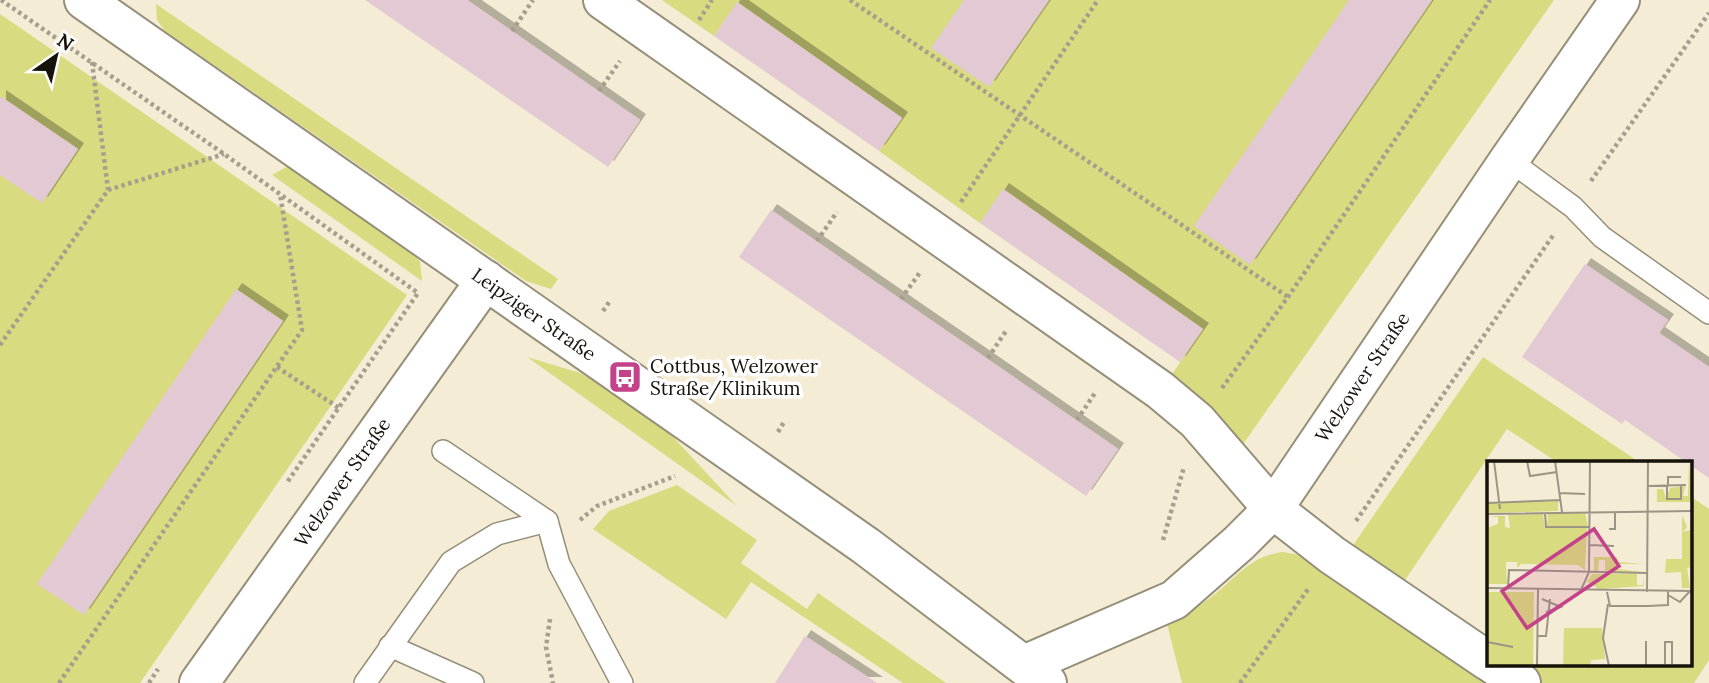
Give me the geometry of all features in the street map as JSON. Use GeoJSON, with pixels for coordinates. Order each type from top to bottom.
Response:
{"type":"FeatureCollection","features":[{"type":"Feature","properties":{"kind":"street"},"geometry":{"type":"LineString","coordinates":[[603,0],[932,249],[1160,390],[1197,421],[1273,509],[1332,555],[1487,659]]}},
{"type":"Feature","properties":{"kind":"street","name":"Welzower Straße"},"geometry":{"type":"LineString","coordinates":[[1035,674],[1174,600],[1273,509],[1620,0]]}},
{"type":"Feature","properties":{"kind":"street","name":"Leipziger Straße"},"geometry":{"type":"LineString","coordinates":[[102,5],[486,281],[866,546],[1035,674]]}},
{"type":"Feature","properties":{"kind":"street","name":"Welzower Straße"},"geometry":{"type":"LineString","coordinates":[[199,683],[486,281]]}},
{"type":"Feature","properties":{"kind":"street"},"geometry":{"type":"LineString","coordinates":[[1496,666],[1521,683]]}},
{"type":"Feature","properties":{"kind":"lane"},"geometry":{"type":"LineString","coordinates":[[1509,160],[1573,207],[1602,237],[1709,313]]}},
{"type":"Feature","properties":{"kind":"lane"},"geometry":{"type":"LineString","coordinates":[[443,451],[547,521],[559,564],[622,683]]}},
{"type":"Feature","properties":{"kind":"lane"},"geometry":{"type":"LineString","coordinates":[[365,683],[451,562],[496,534],[547,521]]}},
{"type":"Feature","properties":{"kind":"lane"},"geometry":{"type":"LineString","coordinates":[[390,646],[473,683]]}},
{"type":"Feature","properties":{"kind":"path"},"geometry":{"type":"LineString","coordinates":[[1,0],[225,154],[418,293]]}},
{"type":"Feature","properties":{"kind":"path"},"geometry":{"type":"LineString","coordinates":[[512,31],[533,0]]}},
{"type":"Feature","properties":{"kind":"path"},"geometry":{"type":"LineString","coordinates":[[850,0],[1288,297]]}},
{"type":"Feature","properties":{"kind":"path"},"geometry":{"type":"LineString","coordinates":[[901,299],[1098,0]]}},
{"type":"Feature","properties":{"kind":"path"},"geometry":{"type":"LineString","coordinates":[[1163,540],[1197,421],[1288,297],[1489,0]]}},
{"type":"Feature","properties":{"kind":"path"},"geometry":{"type":"LineString","coordinates":[[1240,683],[1709,13]]}},
{"type":"Feature","properties":{"kind":"path"},"geometry":{"type":"LineString","coordinates":[[599,91],[626,52]]}},
{"type":"Feature","properties":{"kind":"path"},"geometry":{"type":"LineString","coordinates":[[92,62],[108,190]]}},
{"type":"Feature","properties":{"kind":"path"},"geometry":{"type":"LineString","coordinates":[[0,345],[108,190],[225,154]]}},
{"type":"Feature","properties":{"kind":"path"},"geometry":{"type":"LineString","coordinates":[[59,683],[302,330],[280,194]]}},
{"type":"Feature","properties":{"kind":"path"},"geometry":{"type":"LineString","coordinates":[[817,241],[843,204]]}},
{"type":"Feature","properties":{"kind":"path"},"geometry":{"type":"LineString","coordinates":[[603,310],[610,301]]}},
{"type":"Feature","properties":{"kind":"path"},"geometry":{"type":"LineString","coordinates":[[988,358],[1011,324]]}},
{"type":"Feature","properties":{"kind":"path"},"geometry":{"type":"LineString","coordinates":[[277,367],[339,408]]}},
{"type":"Feature","properties":{"kind":"path"},"geometry":{"type":"LineString","coordinates":[[1077,420],[1100,386]]}},
{"type":"Feature","properties":{"kind":"path"},"geometry":{"type":"LineString","coordinates":[[778,432],[784,422]]}},
{"type":"Feature","properties":{"kind":"path"},"geometry":{"type":"LineString","coordinates":[[576,523],[597,506],[675,477]]}},
{"type":"Feature","properties":{"kind":"path"},"geometry":{"type":"LineString","coordinates":[[546,647],[553,683]]}},
{"type":"Feature","properties":{"kind":"green space"},"geometry":{"type":"Polygon","coordinates":[[[662,0],[1554,0],[1239,450],[1169,379],[1202,329],[1004,190],[980,223],[879,151],[902,118],[738,3],[714,36],[662,0]]]}},
{"type":"Feature","properties":{"kind":"green space"},"geometry":{"type":"Polygon","coordinates":[[[156,4],[558,279],[551,289],[526,281],[165,31],[157,20],[156,4]]]}},
{"type":"Feature","properties":{"kind":"green space"},"geometry":{"type":"Polygon","coordinates":[[[0,14],[407,295],[140,683],[0,683],[0,14]]]}},
{"type":"Feature","properties":{"kind":"green space"},"geometry":{"type":"Polygon","coordinates":[[[290,165],[408,248],[420,262],[422,281],[272,175],[290,165]]]}},
{"type":"Feature","properties":{"kind":"green space"},"geometry":{"type":"Polygon","coordinates":[[[527,357],[580,373],[633,403],[661,424],[737,506],[527,357]]]}},
{"type":"Feature","properties":{"kind":"green space"},"geometry":{"type":"Polygon","coordinates":[[[1483,357],[1638,461],[1555,461],[1507,429],[1399,589],[1347,554],[1483,357]]]}},
{"type":"Feature","properties":{"kind":"green space"},"geometry":{"type":"Polygon","coordinates":[[[677,485],[757,540],[741,563],[807,609],[818,593],[946,683],[903,683],[751,582],[726,619],[593,529],[609,511],[677,485]]]}},
{"type":"Feature","properties":{"kind":"green space"},"geometry":{"type":"Polygon","coordinates":[[[1692,497],[1709,509],[1709,660],[1694,683],[1541,683],[1516,666],[1692,666],[1692,497]]]}},
{"type":"Feature","properties":{"kind":"green space"},"geometry":{"type":"Polygon","coordinates":[[[1282,552],[1295,554],[1335,575],[1493,683],[1182,683],[1167,624],[1210,598],[1251,564],[1282,552]]]}},
{"type":"Feature","properties":{"kind":"building"},"geometry":{"type":"Polygon","coordinates":[[[365,0],[467,0],[640,120],[608,167],[365,0]]]}},
{"type":"Feature","properties":{"kind":"building"},"geometry":{"type":"Polygon","coordinates":[[[964,0],[1049,0],[989,87],[931,48],[964,0]]]}},
{"type":"Feature","properties":{"kind":"building"},"geometry":{"type":"Polygon","coordinates":[[[1349,0],[1432,0],[1250,265],[1194,226],[1349,0]]]}},
{"type":"Feature","properties":{"kind":"building"},"geometry":{"type":"Polygon","coordinates":[[[737,2],[902,118],[879,151],[714,36],[737,2]]]}},
{"type":"Feature","properties":{"kind":"building"},"geometry":{"type":"Polygon","coordinates":[[[0,96],[78,149],[42,203],[0,175],[0,96]]]}},
{"type":"Feature","properties":{"kind":"building"},"geometry":{"type":"Polygon","coordinates":[[[1003,189],[1203,329],[1180,362],[980,223],[1003,189]]]}},
{"type":"Feature","properties":{"kind":"building"},"geometry":{"type":"Polygon","coordinates":[[[771,210],[1118,449],[1086,496],[739,257],[771,210]]]}},
{"type":"Feature","properties":{"kind":"building"},"geometry":{"type":"Polygon","coordinates":[[[1585,264],[1668,320],[1659,333],[1709,367],[1709,478],[1692,466],[1692,461],[1684,461],[1625,420],[1622,424],[1522,357],[1585,264]]]}},
{"type":"Feature","properties":{"kind":"building"},"geometry":{"type":"Polygon","coordinates":[[[236,289],[283,321],[84,615],[37,584],[236,289]]]}},
{"type":"Feature","properties":{"kind":"building"},"geometry":{"type":"Polygon","coordinates":[[[805,636],[877,683],[775,683],[805,636]]]}},
{"type":"Feature","properties":{"kind":"place","name":"Cottbus, Welzower Straße/Klinikum"},"geometry":{"type":"Point","coordinates":[625,377]}}]}
